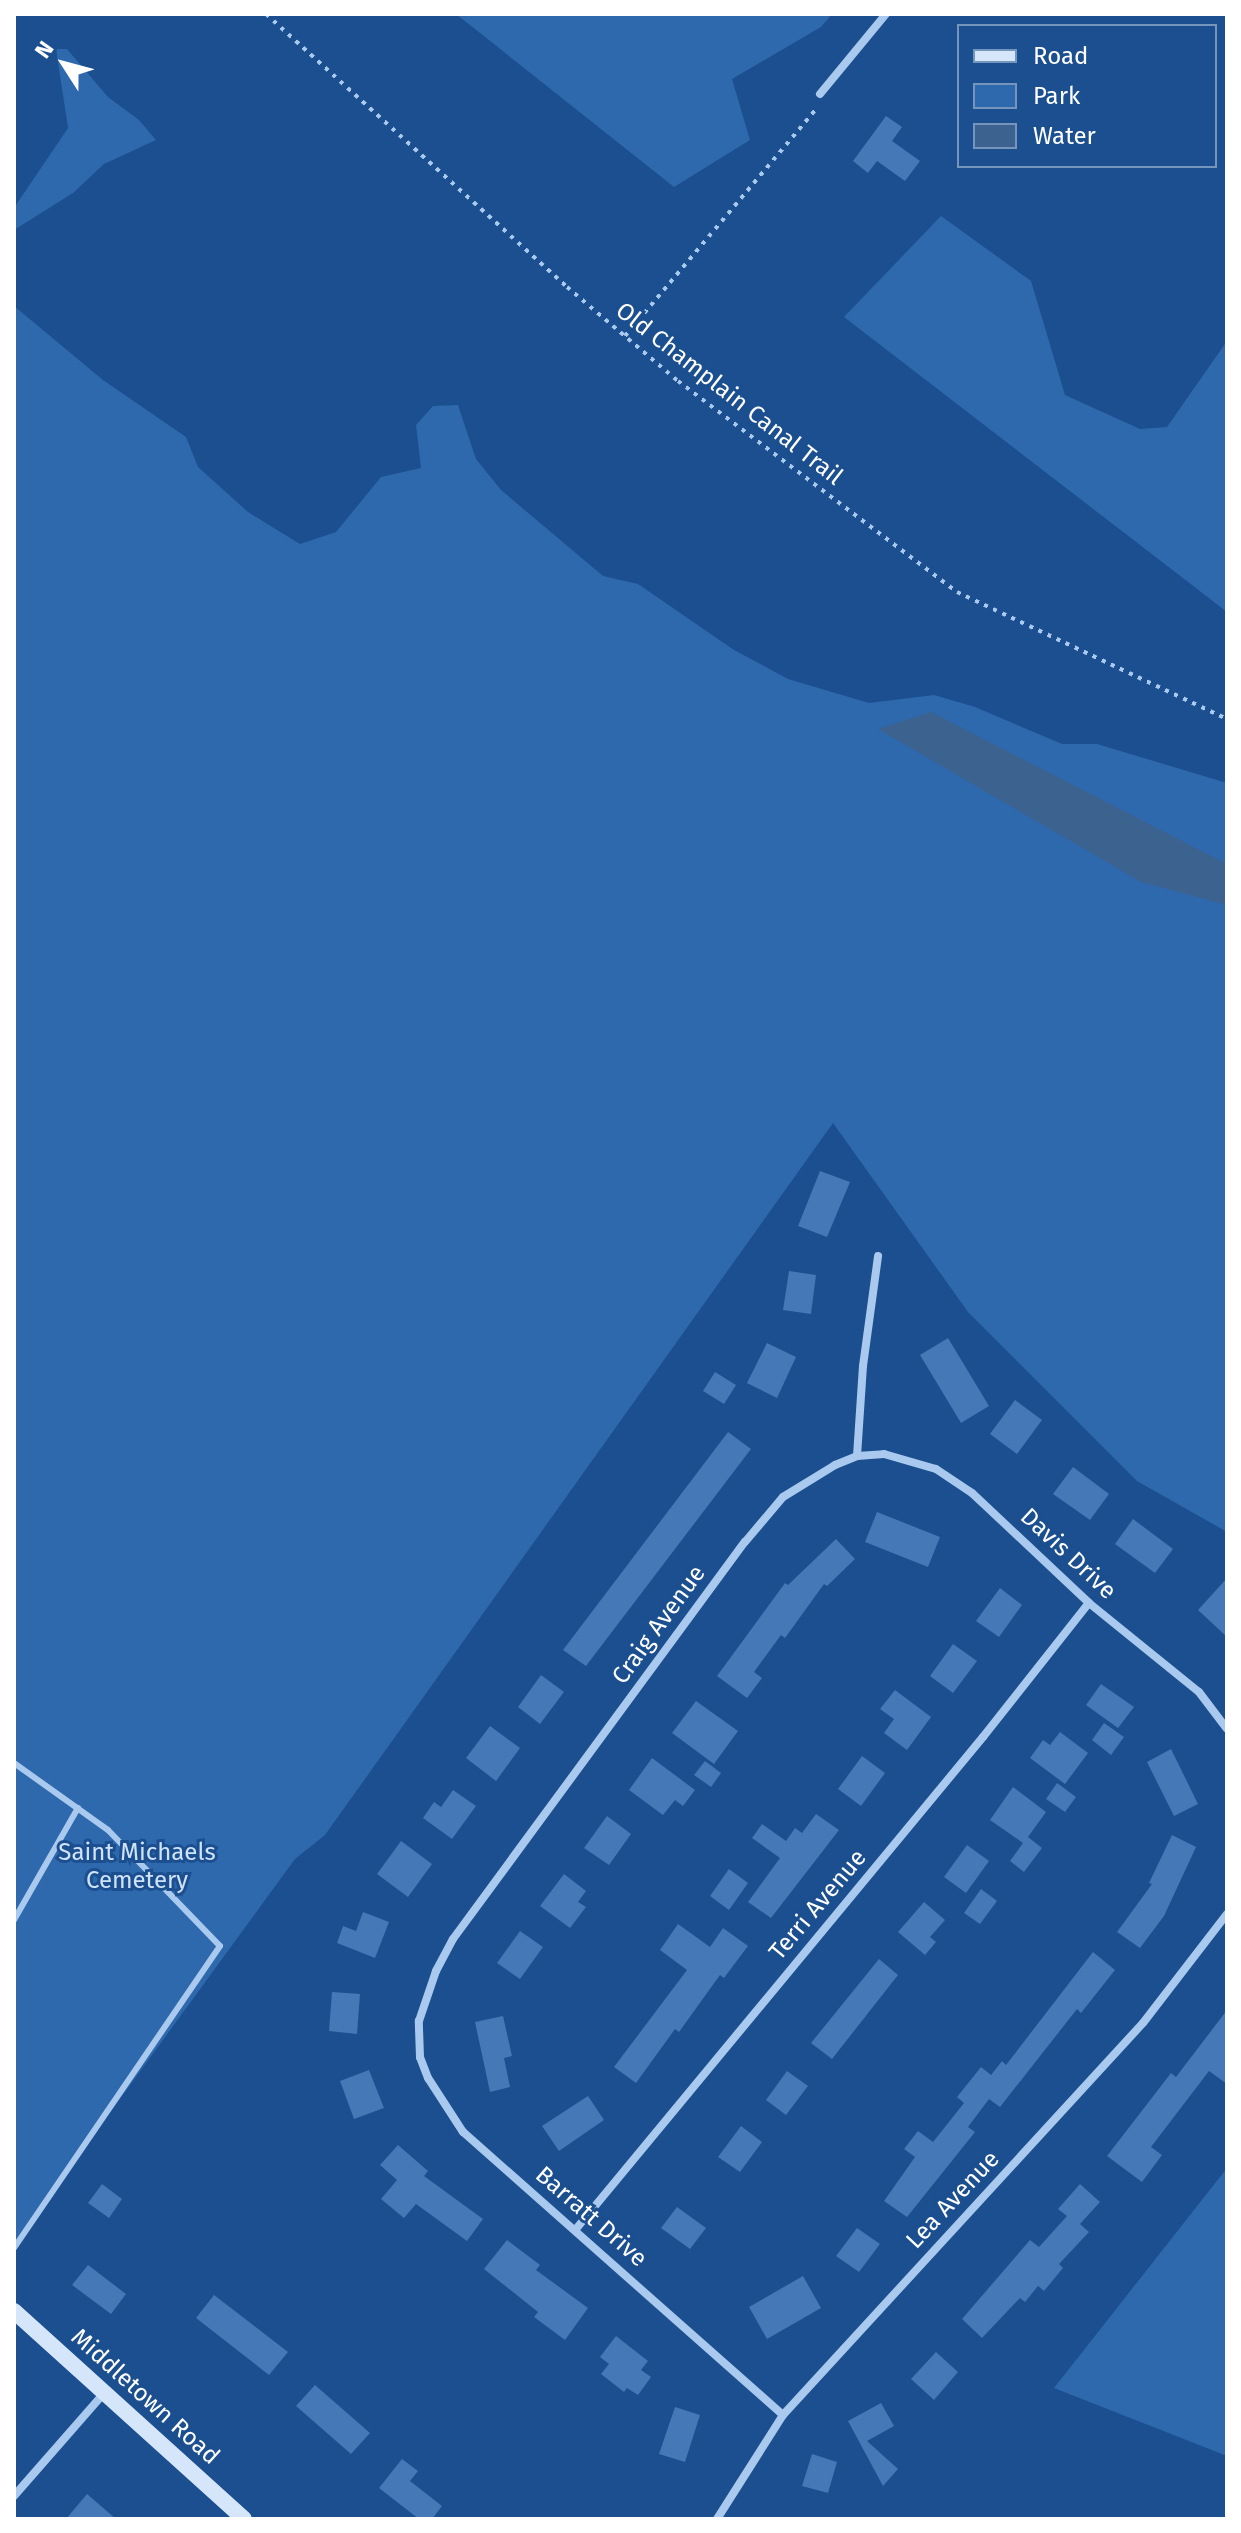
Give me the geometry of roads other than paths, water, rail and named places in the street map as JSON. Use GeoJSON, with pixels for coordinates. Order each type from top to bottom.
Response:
{"type":"FeatureCollection","features":[{"type":"Feature","properties":{"kind":"street"},"geometry":{"type":"LineString","coordinates":[[820,94],[886,14]]}},
{"type":"Feature","properties":{"kind":"street"},"geometry":{"type":"LineString","coordinates":[[857,1456],[863,1366],[878,1256]]}},
{"type":"Feature","properties":{"kind":"street","name":"Davis Drive"},"geometry":{"type":"LineString","coordinates":[[857,1456],[884,1454],[936,1469],[972,1493],[1089,1603],[1199,1692],[1227,1729]]}},
{"type":"Feature","properties":{"kind":"street","name":"Craig Avenue"},"geometry":{"type":"LineString","coordinates":[[419,2021],[436,1971],[453,1939],[745,1542],[783,1497],[835,1465],[857,1456]]}},
{"type":"Feature","properties":{"kind":"street","name":"Terri Avenue"},"geometry":{"type":"LineString","coordinates":[[576,2229],[983,1737],[1089,1603]]}},
{"type":"Feature","properties":{"kind":"street","name":"Lea Avenue"},"geometry":{"type":"LineString","coordinates":[[717,2519],[783,2415],[1143,2023],[1227,1914]]}},
{"type":"Feature","properties":{"kind":"street","name":"Barratt Drive"},"geometry":{"type":"LineString","coordinates":[[419,2021],[420,2057],[428,2078],[463,2132],[783,2415]]}},
{"type":"Feature","properties":{"kind":"street","name":"Middletown Road"},"geometry":{"type":"LineString","coordinates":[[14,2311],[244,2519]]}},
{"type":"Feature","properties":{"kind":"street"},"geometry":{"type":"LineString","coordinates":[[14,2496],[105,2392]]}},
{"type":"Feature","properties":{"kind":"lane"},"geometry":{"type":"LineString","coordinates":[[14,1763],[108,1830],[220,1946],[14,2248]]}},
{"type":"Feature","properties":{"kind":"lane"},"geometry":{"type":"LineString","coordinates":[[14,1920],[78,1808]]}},
{"type":"Feature","properties":{"kind":"water"},"geometry":{"type":"Polygon","coordinates":[[[931,712],[1227,864],[1227,905],[1141,882],[878,729],[931,712]]]}},
{"type":"Feature","properties":{"kind":"park label","name":"Saint Michaels Cemetery"},"geometry":{"type":"Point","coordinates":[137,1867]}}]}
